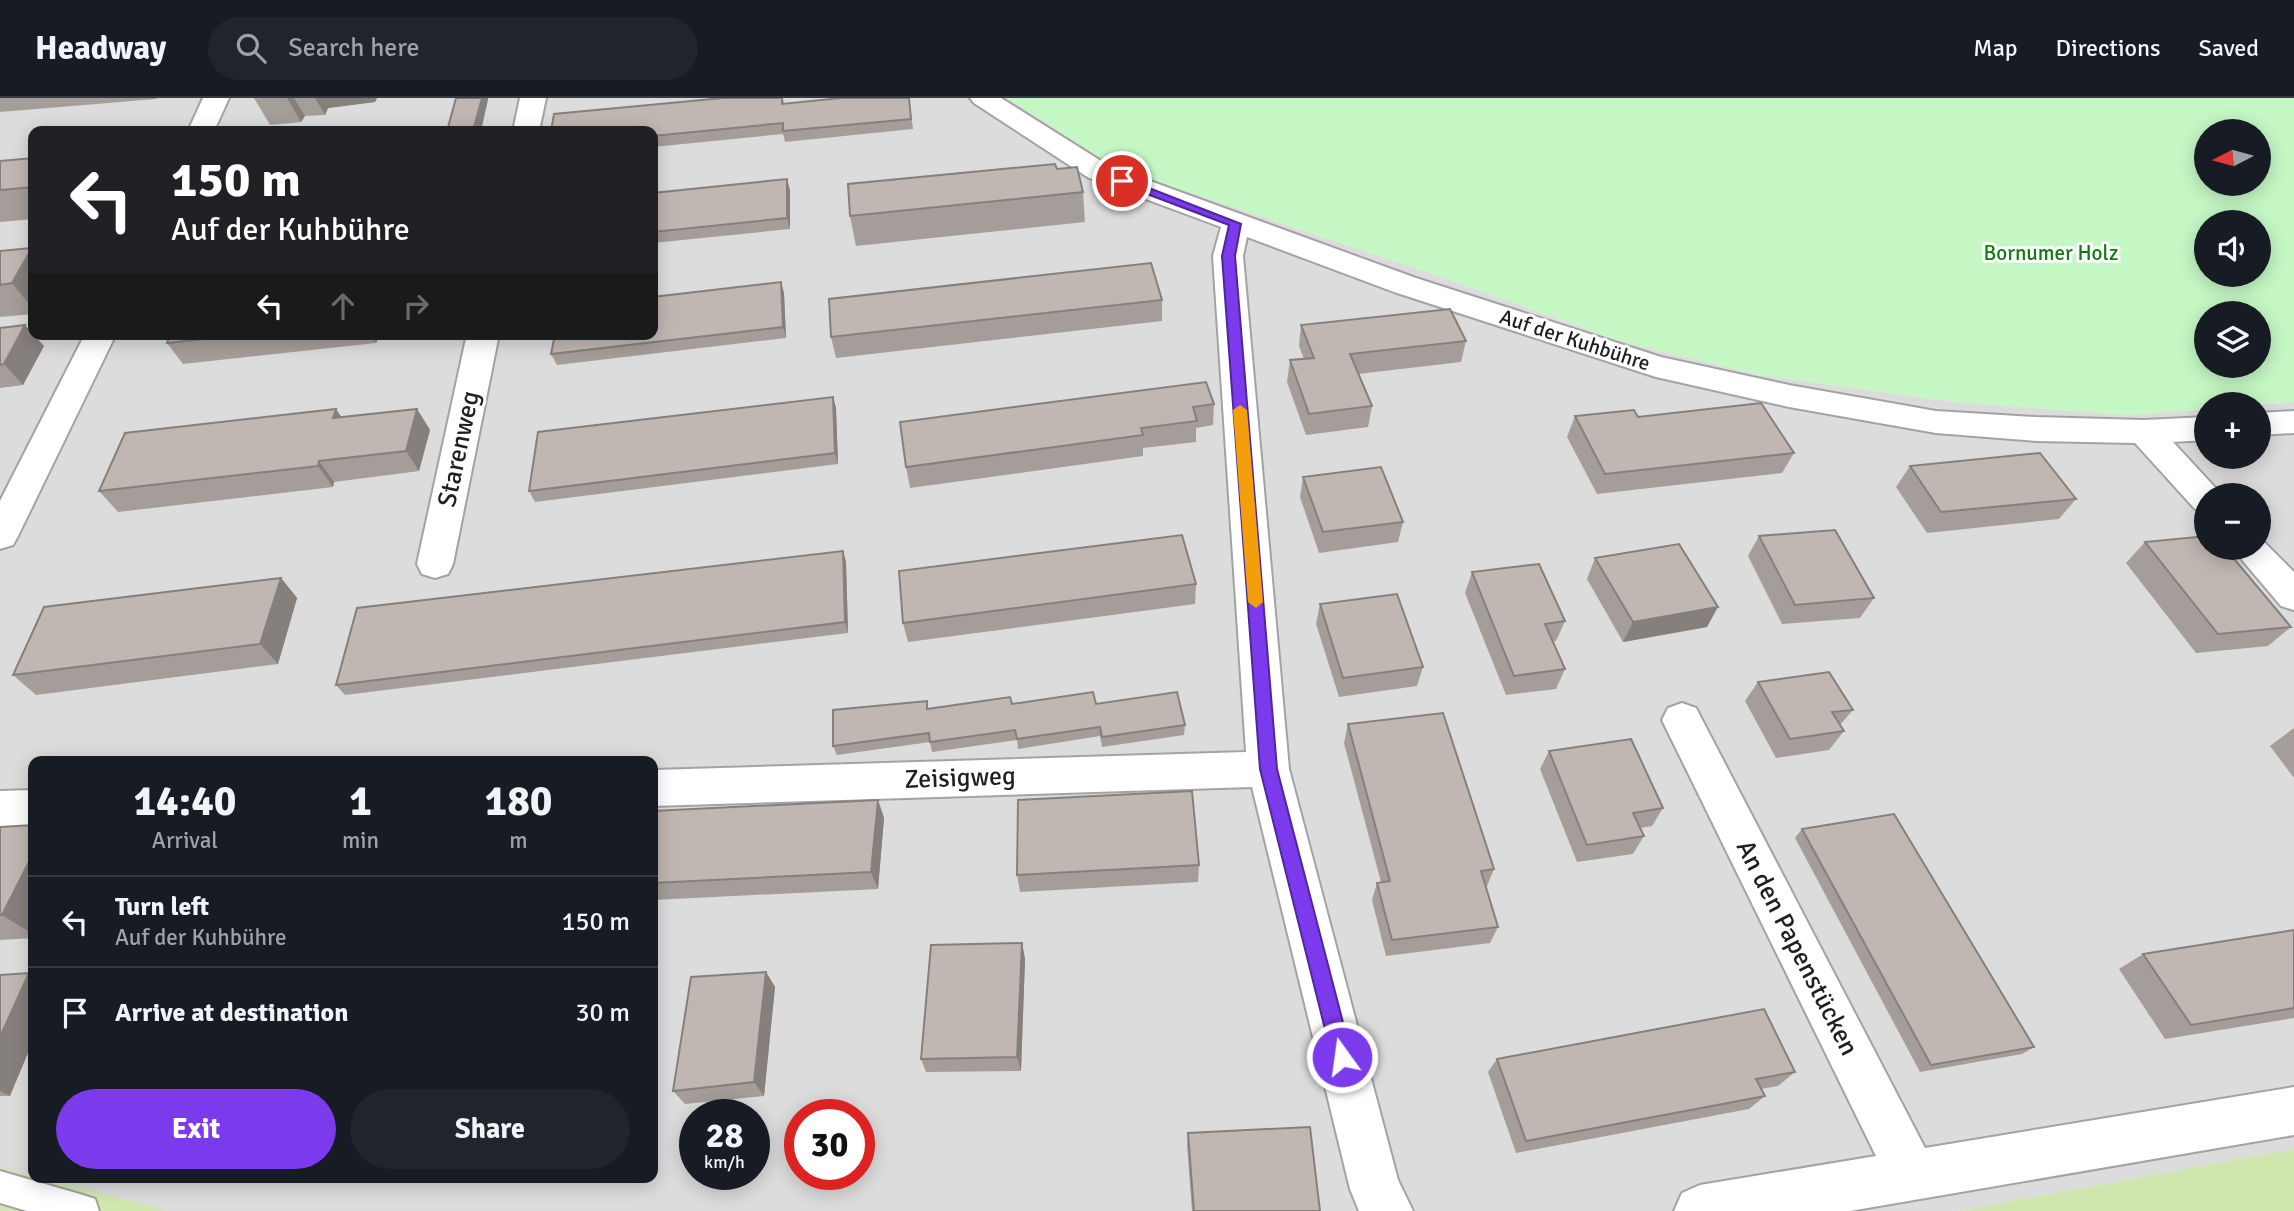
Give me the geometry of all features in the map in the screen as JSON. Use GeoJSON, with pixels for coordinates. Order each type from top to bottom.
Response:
{"type":"FeatureCollection","features":[{"type":"Feature","properties":{"kind":"street"},"geometry":{"type":"LineString","coordinates":[[203,126],[216,98]]}},
{"type":"Feature","properties":{"kind":"street"},"geometry":{"type":"LineString","coordinates":[[527,126],[533,98]]}},
{"type":"Feature","properties":{"kind":"street","name":"Auf der Kuhbühre"},"geometry":{"type":"LineString","coordinates":[[983,98],[1099,172],[1405,285],[1656,366],[1789,396],[1936,422],[2036,429],[2144,432],[2194,429]]}},
{"type":"Feature","properties":{"kind":"street"},"geometry":{"type":"LineString","coordinates":[[1236,224],[1228,256],[1268,769],[1375,1188],[1387,1211]]}},
{"type":"Feature","properties":{"kind":"street"},"geometry":{"type":"LineString","coordinates":[[0,536],[98,340]]}},
{"type":"Feature","properties":{"kind":"street","name":"Starenweg"},"geometry":{"type":"LineString","coordinates":[[435,564],[482,340]]}},
{"type":"Feature","properties":{"kind":"street"},"geometry":{"type":"LineString","coordinates":[[2271,423],[2294,422]]}},
{"type":"Feature","properties":{"kind":"street"},"geometry":{"type":"LineString","coordinates":[[2144,432],[2194,486]]}},
{"type":"Feature","properties":{"kind":"street"},"geometry":{"type":"LineString","coordinates":[[2261,560],[2294,596]]}},
{"type":"Feature","properties":{"kind":"street","name":"An den Papenstücken"},"geometry":{"type":"LineString","coordinates":[[1682,720],[1912,1175]]}},
{"type":"Feature","properties":{"kind":"street","name":"Zeisigweg"},"geometry":{"type":"LineString","coordinates":[[658,788],[1268,769]]}},
{"type":"Feature","properties":{"kind":"street"},"geometry":{"type":"LineString","coordinates":[[0,809],[28,808]]}},
{"type":"Feature","properties":{"kind":"street"},"geometry":{"type":"LineString","coordinates":[[1700,1211],[2294,1111]]}},
{"type":"Feature","properties":{"kind":"lane"},"geometry":{"type":"LineString","coordinates":[[0,1187],[83,1211]]}},
{"type":"Feature","properties":{"kind":"shaded area"},"geometry":{"type":"Polygon","coordinates":[[[0,98],[1007,98],[1114,167],[1430,273],[1620,341],[1760,375],[1955,402],[2128,415],[2194,410],[2194,469],[2271,469],[2271,403],[2294,402],[2294,1149],[1957,1211],[169,1211],[59,1183],[658,1183],[658,756],[28,756],[28,1175],[0,1167],[0,98]]]}},
{"type":"Feature","properties":{"kind":"green space","name":"Bornumer Holz"},"geometry":{"type":"Polygon","coordinates":[[[1007,98],[2294,98],[2294,402],[2271,403],[2271,392],[2194,392],[2194,410],[2128,415],[1955,402],[1760,375],[1620,341],[1430,273],[1114,167],[1007,98]]]}},
{"type":"Feature","properties":{"kind":"green space"},"geometry":{"type":"Polygon","coordinates":[[[2294,1149],[2294,1211],[1957,1211],[2294,1149]]]}},
{"type":"Feature","properties":{"kind":"green space"},"geometry":{"type":"Polygon","coordinates":[[[0,1167],[28,1174],[28,1183],[61,1183],[169,1211],[0,1211],[0,1167]]]}},
{"type":"Feature","properties":{"kind":"building"},"geometry":{"type":"Polygon","coordinates":[[[456,98],[482,98],[474,126],[448,126],[456,98]]]}},
{"type":"Feature","properties":{"kind":"building"},"geometry":{"type":"Polygon","coordinates":[[[723,98],[782,98],[782,104],[841,98],[909,98],[911,119],[783,131],[783,123],[658,136],[658,126],[552,126],[554,114],[723,98]]]}},
{"type":"Feature","properties":{"kind":"building"},"geometry":{"type":"Polygon","coordinates":[[[28,158],[28,187],[0,190],[0,161],[28,158]]]}},
{"type":"Feature","properties":{"kind":"building"},"geometry":{"type":"Polygon","coordinates":[[[1055,164],[1057,169],[1077,167],[1083,192],[850,216],[848,184],[1055,164]]]}},
{"type":"Feature","properties":{"kind":"building"},"geometry":{"type":"Polygon","coordinates":[[[787,179],[787,218],[658,231],[658,192],[787,179]]]}},
{"type":"Feature","properties":{"kind":"building"},"geometry":{"type":"Polygon","coordinates":[[[28,248],[28,255],[12,283],[0,285],[0,251],[28,248]]]}},
{"type":"Feature","properties":{"kind":"building"},"geometry":{"type":"Polygon","coordinates":[[[1151,263],[1162,300],[831,337],[829,299],[1151,263]]]}},
{"type":"Feature","properties":{"kind":"building"},"geometry":{"type":"Polygon","coordinates":[[[781,282],[783,327],[551,354],[554,340],[658,340],[658,296],[781,282]]]}},
{"type":"Feature","properties":{"kind":"building"},"geometry":{"type":"Polygon","coordinates":[[[1450,309],[1466,341],[1350,354],[1372,406],[1309,414],[1290,360],[1314,358],[1301,325],[1450,309]]]}},
{"type":"Feature","properties":{"kind":"building"},"geometry":{"type":"Polygon","coordinates":[[[25,325],[4,364],[0,365],[0,328],[25,325]]]}},
{"type":"Feature","properties":{"kind":"building"},"geometry":{"type":"Polygon","coordinates":[[[168,340],[194,340],[167,343],[168,340]]]}},
{"type":"Feature","properties":{"kind":"building"},"geometry":{"type":"Polygon","coordinates":[[[1206,382],[1214,404],[1193,407],[1197,421],[1141,428],[1143,435],[906,467],[900,422],[1206,382]]]}},
{"type":"Feature","properties":{"kind":"building"},"geometry":{"type":"Polygon","coordinates":[[[833,397],[835,453],[529,491],[538,432],[833,397]]]}},
{"type":"Feature","properties":{"kind":"building"},"geometry":{"type":"Polygon","coordinates":[[[1761,403],[1794,453],[1605,474],[1575,416],[1634,410],[1638,417],[1761,403]]]}},
{"type":"Feature","properties":{"kind":"building"},"geometry":{"type":"Polygon","coordinates":[[[336,409],[333,418],[417,409],[406,451],[319,461],[318,466],[99,491],[125,433],[336,409]]]}},
{"type":"Feature","properties":{"kind":"building"},"geometry":{"type":"Polygon","coordinates":[[[2040,453],[2076,499],[1941,512],[1910,466],[2040,453]]]}},
{"type":"Feature","properties":{"kind":"building"},"geometry":{"type":"Polygon","coordinates":[[[1381,467],[1403,522],[1323,532],[1303,477],[1381,467]]]}},
{"type":"Feature","properties":{"kind":"building"},"geometry":{"type":"Polygon","coordinates":[[[1835,530],[1874,598],[1795,605],[1759,536],[1835,530]]]}},
{"type":"Feature","properties":{"kind":"building"},"geometry":{"type":"Polygon","coordinates":[[[1182,535],[1196,584],[903,623],[899,571],[1182,535]]]}},
{"type":"Feature","properties":{"kind":"building"},"geometry":{"type":"Polygon","coordinates":[[[2194,537],[2194,560],[2235,560],[2291,627],[2218,634],[2145,542],[2194,537]]]}},
{"type":"Feature","properties":{"kind":"building"},"geometry":{"type":"Polygon","coordinates":[[[1679,544],[1718,607],[1633,622],[1595,558],[1679,544]]]}},
{"type":"Feature","properties":{"kind":"building"},"geometry":{"type":"Polygon","coordinates":[[[843,551],[845,622],[336,685],[357,608],[843,551]]]}},
{"type":"Feature","properties":{"kind":"building"},"geometry":{"type":"Polygon","coordinates":[[[1539,564],[1565,621],[1545,624],[1565,669],[1514,676],[1472,572],[1539,564]]]}},
{"type":"Feature","properties":{"kind":"building"},"geometry":{"type":"Polygon","coordinates":[[[281,578],[260,644],[13,675],[44,607],[281,578]]]}},
{"type":"Feature","properties":{"kind":"building"},"geometry":{"type":"Polygon","coordinates":[[[1397,594],[1423,667],[1343,678],[1320,604],[1397,594]]]}},
{"type":"Feature","properties":{"kind":"building"},"geometry":{"type":"Polygon","coordinates":[[[1829,672],[1853,710],[1832,712],[1844,731],[1790,739],[1758,682],[1829,672]]]}},
{"type":"Feature","properties":{"kind":"building"},"geometry":{"type":"Polygon","coordinates":[[[1093,692],[1096,704],[1177,692],[1185,725],[1102,737],[1100,727],[1017,739],[1015,730],[930,742],[929,733],[833,746],[833,710],[927,701],[927,709],[1010,697],[1012,704],[1093,692]]]}},
{"type":"Feature","properties":{"kind":"building"},"geometry":{"type":"Polygon","coordinates":[[[1443,713],[1494,869],[1481,871],[1498,927],[1392,940],[1377,883],[1390,881],[1348,724],[1443,713]]]}},
{"type":"Feature","properties":{"kind":"building"},"geometry":{"type":"Polygon","coordinates":[[[1631,739],[1663,808],[1633,813],[1644,836],[1587,845],[1549,751],[1631,739]]]}},
{"type":"Feature","properties":{"kind":"building"},"geometry":{"type":"Polygon","coordinates":[[[1192,791],[1199,865],[1017,875],[1018,800],[1192,791]]]}},
{"type":"Feature","properties":{"kind":"building"},"geometry":{"type":"Polygon","coordinates":[[[878,800],[871,872],[658,883],[658,811],[878,800]]]}},
{"type":"Feature","properties":{"kind":"building"},"geometry":{"type":"Polygon","coordinates":[[[1894,814],[2034,1047],[1931,1065],[1802,829],[1894,814]]]}},
{"type":"Feature","properties":{"kind":"building"},"geometry":{"type":"Polygon","coordinates":[[[28,825],[28,864],[2,915],[0,915],[0,827],[28,825]]]}},
{"type":"Feature","properties":{"kind":"building"},"geometry":{"type":"Polygon","coordinates":[[[2294,930],[2294,1008],[2191,1025],[2143,954],[2294,930]]]}},
{"type":"Feature","properties":{"kind":"building"},"geometry":{"type":"Polygon","coordinates":[[[1022,943],[1017,1057],[921,1059],[931,945],[1022,943]]]}},
{"type":"Feature","properties":{"kind":"building"},"geometry":{"type":"Polygon","coordinates":[[[766,972],[754,1082],[673,1091],[691,977],[766,972]]]}},
{"type":"Feature","properties":{"kind":"building"},"geometry":{"type":"Polygon","coordinates":[[[28,973],[0,1037],[0,975],[28,973]]]}},
{"type":"Feature","properties":{"kind":"building"},"geometry":{"type":"Polygon","coordinates":[[[1764,1009],[1795,1072],[1756,1079],[1765,1096],[1526,1141],[1497,1059],[1764,1009]]]}},
{"type":"Feature","properties":{"kind":"building"},"geometry":{"type":"Polygon","coordinates":[[[1310,1127],[1320,1211],[1194,1211],[1188,1133],[1310,1127]]]}},
{"type":"Feature","properties":{"kind":"slow traffic"},"geometry":{"type":"LineString","coordinates":[[1240,410],[1256,602]]}},
{"type":"Feature","properties":{"kind":"route"},"geometry":{"type":"LineString","coordinates":[[1122,181],[1236,224],[1228,256],[1268,769],[1342,1057]]}}]}
